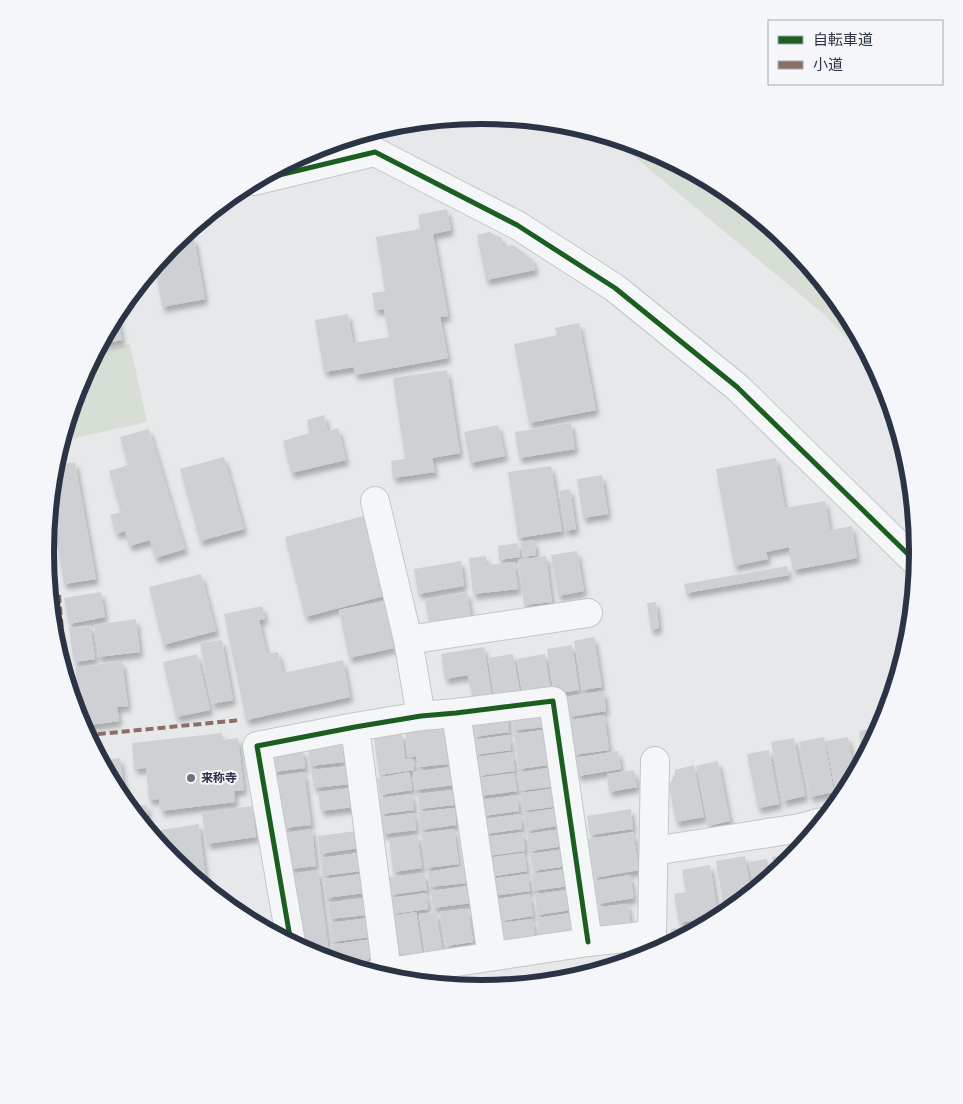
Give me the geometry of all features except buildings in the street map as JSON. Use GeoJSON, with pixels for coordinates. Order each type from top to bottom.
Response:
{"type":"FeatureCollection","features":[{"type":"Feature","properties":{"kind":"street"},"geometry":{"type":"LineString","coordinates":[[281,175],[375,152],[518,225],[615,288],[737,387],[909,555]]}},
{"type":"Feature","properties":{"kind":"street"},"geometry":{"type":"LineString","coordinates":[[375,501],[408,640],[421,716]]}},
{"type":"Feature","properties":{"kind":"street"},"geometry":{"type":"LineString","coordinates":[[408,640],[588,613]]}},
{"type":"Feature","properties":{"kind":"street"},"geometry":{"type":"LineString","coordinates":[[290,935],[257,746],[421,716],[553,701],[588,942]]}},
{"type":"Feature","properties":{"kind":"street"},"geometry":{"type":"LineString","coordinates":[[456,713],[492,956]]}},
{"type":"Feature","properties":{"kind":"street"},"geometry":{"type":"LineString","coordinates":[[355,727],[381,968]]}},
{"type":"Feature","properties":{"kind":"street"},"geometry":{"type":"LineString","coordinates":[[394,971],[588,942],[652,935],[655,761]]}},
{"type":"Feature","properties":{"kind":"street"},"geometry":{"type":"LineString","coordinates":[[654,851],[810,825]]}},
{"type":"Feature","properties":{"kind":"shaded area"},"geometry":{"type":"Polygon","coordinates":[[[626,150],[671,168],[719,196],[764,230],[803,270],[821,292],[837,314],[858,349],[825,315],[626,150]]]}},
{"type":"Feature","properties":{"kind":"shaded area"},"geometry":{"type":"Polygon","coordinates":[[[130,344],[147,422],[69,439],[86,388],[105,349],[130,344]]]}},
{"type":"Feature","properties":{"kind":"marked path"},"geometry":{"type":"LineString","coordinates":[[59,595],[63,638]]}},
{"type":"Feature","properties":{"kind":"marked path"},"geometry":{"type":"LineString","coordinates":[[95,734],[241,720]]}},
{"type":"Feature","properties":{"kind":"cycle path"},"geometry":{"type":"LineString","coordinates":[[281,175],[375,152],[517,225],[615,288],[737,387],[909,555]]}},
{"type":"Feature","properties":{"kind":"cycle path"},"geometry":{"type":"LineString","coordinates":[[290,935],[257,746],[421,716],[553,701],[588,942]]}},
{"type":"Feature","properties":{"kind":"place","name":"来称寺"},"geometry":{"type":"Point","coordinates":[191,778]}}]}
